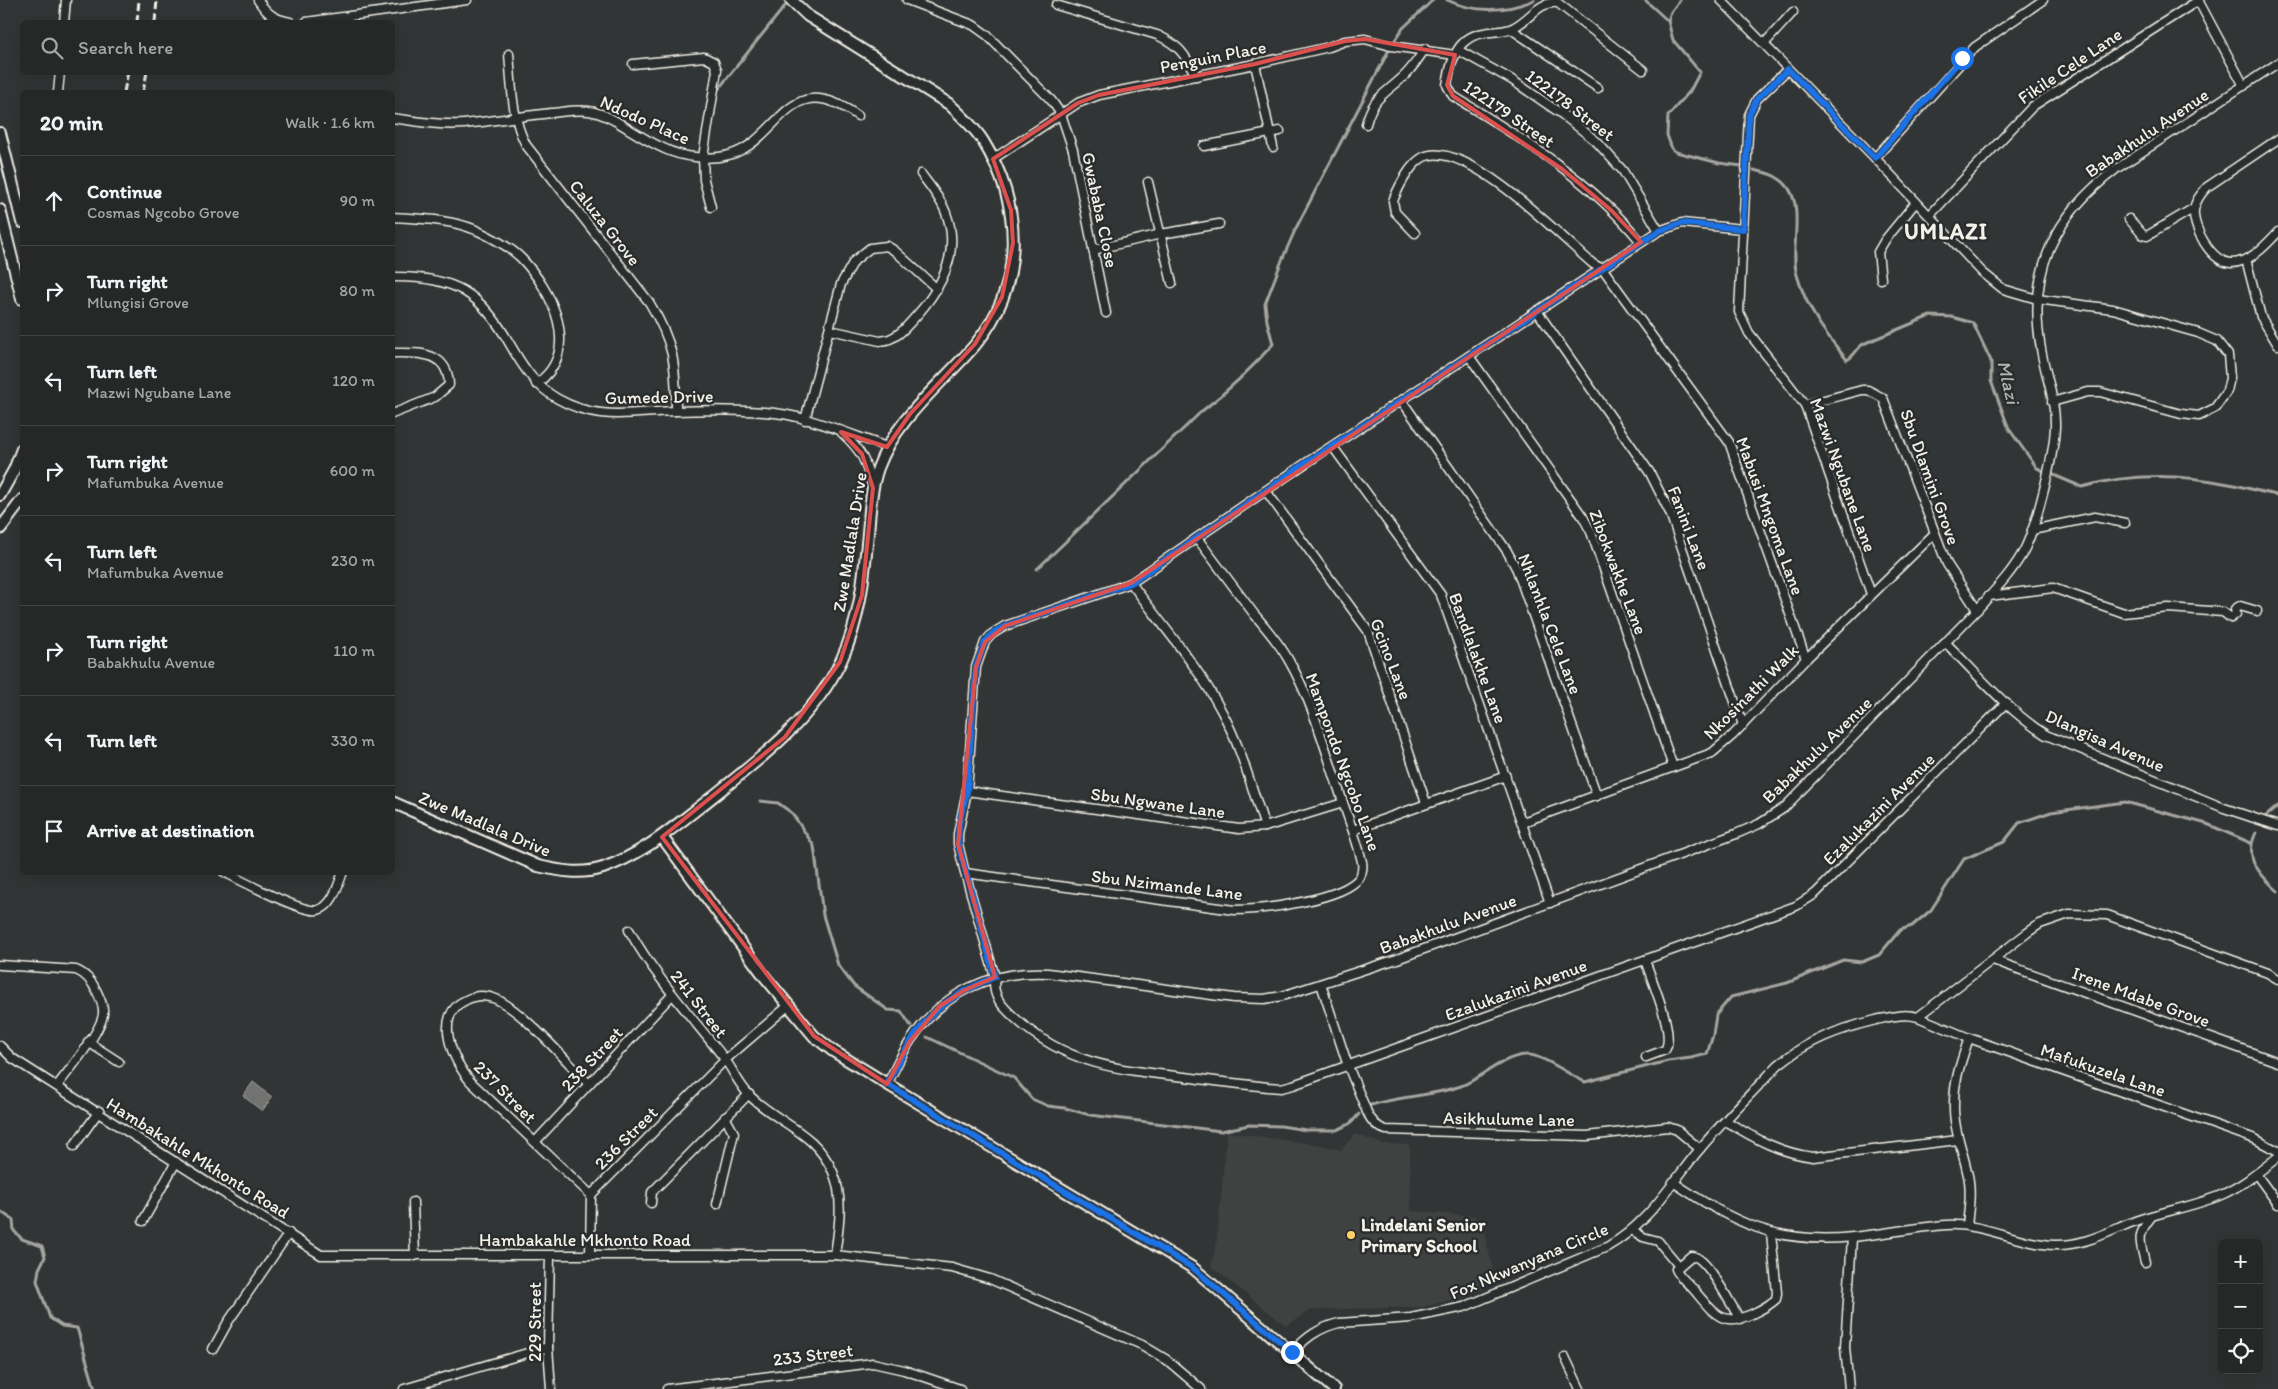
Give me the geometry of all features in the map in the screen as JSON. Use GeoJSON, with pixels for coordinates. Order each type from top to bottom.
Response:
{"type":"FeatureCollection","features":[{"type":"Feature","properties":{"kind":"street"},"geometry":{"type":"LineString","coordinates":[[64,20],[66,0]]}},
{"type":"Feature","properties":{"kind":"street"},"geometry":{"type":"LineString","coordinates":[[258,0],[266,13],[277,20]]}},
{"type":"Feature","properties":{"kind":"street"},"geometry":{"type":"LineString","coordinates":[[321,20],[467,0]]}},
{"type":"Feature","properties":{"kind":"street","name":"Zwe Madlala Drive"},"geometry":{"type":"LineString","coordinates":[[395,803],[538,866],[559,871],[580,872],[600,869],[624,860],[662,838],[785,737],[814,703],[840,662],[862,595],[872,488],[887,447],[910,414],[975,344],[992,320],[1002,297],[1010,270],[1013,243],[1011,210],[1004,183],[993,160],[982,139],[965,119],[949,104],[808,16],[791,0]]}},
{"type":"Feature","properties":{"kind":"street"},"geometry":{"type":"LineString","coordinates":[[907,0],[973,25],[988,35],[1051,100],[1061,114]]}},
{"type":"Feature","properties":{"kind":"street"},"geometry":{"type":"LineString","coordinates":[[1721,0],[1994,282],[2003,289],[2037,299],[2113,309],[2198,333],[2217,341],[2228,355],[2230,378],[2222,401],[2215,408],[2199,416],[2181,414],[2100,392],[2088,392],[2052,402]]}},
{"type":"Feature","properties":{"kind":"street"},"geometry":{"type":"LineString","coordinates":[[1875,158],[1975,47],[2043,0]]}},
{"type":"Feature","properties":{"kind":"street"},"geometry":{"type":"LineString","coordinates":[[2199,0],[2244,86]]}},
{"type":"Feature","properties":{"kind":"street","name":"Fikile Cele Lane"},"geometry":{"type":"LineString","coordinates":[[1930,216],[2033,106],[2199,0]]}},
{"type":"Feature","properties":{"kind":"street"},"geometry":{"type":"LineString","coordinates":[[1457,53],[1474,36],[1511,29],[1544,2],[1551,1],[1558,3],[1643,70]]}},
{"type":"Feature","properties":{"kind":"street"},"geometry":{"type":"LineString","coordinates":[[1056,5],[1157,35],[1172,42],[1185,54],[1196,76]]}},
{"type":"Feature","properties":{"kind":"street"},"geometry":{"type":"LineString","coordinates":[[1764,44],[1793,12]]}},
{"type":"Feature","properties":{"kind":"street"},"geometry":{"type":"LineString","coordinates":[[1511,29],[1598,88]]}},
{"type":"Feature","properties":{"kind":"street","name":"Penguin Place"},"geometry":{"type":"LineString","coordinates":[[993,160],[1087,98],[1255,64],[1329,47],[1346,41],[1366,39],[1391,46],[1457,53]]}},
{"type":"Feature","properties":{"kind":"street"},"geometry":{"type":"LineString","coordinates":[[1366,124],[1376,99],[1403,77],[1425,49]]}},
{"type":"Feature","properties":{"kind":"street","name":"122178 Street"},"geometry":{"type":"LineString","coordinates":[[1457,53],[1512,80],[1563,115],[1596,141],[1623,171],[1659,231]]}},
{"type":"Feature","properties":{"kind":"street","name":"122179 Street"},"geometry":{"type":"LineString","coordinates":[[1457,53],[1447,85],[1452,96],[1520,138],[1562,169],[1611,210],[1640,242]]}},
{"type":"Feature","properties":{"kind":"street","name":"Caluza Grove"},"geometry":{"type":"LineString","coordinates":[[509,54],[518,131],[533,156],[649,302],[663,326],[671,345],[676,369],[676,411]]}},
{"type":"Feature","properties":{"kind":"street"},"geometry":{"type":"LineString","coordinates":[[633,64],[704,57],[714,62],[717,70],[703,157],[703,170],[711,207]]}},
{"type":"Feature","properties":{"kind":"street","name":"Babakhulu Avenue"},"geometry":{"type":"LineString","coordinates":[[887,1084],[910,1041],[940,1006],[964,990],[995,977],[1025,972],[1048,973],[1250,1000],[1282,996],[1550,904],[1736,834],[1771,816],[1795,797],[1977,610],[2005,579],[2022,554],[2032,530],[2049,461],[2055,427],[2052,402],[2040,349],[2037,299],[2044,264],[2053,238],[2078,203],[2094,186],[2116,169],[2278,63]]}},
{"type":"Feature","properties":{"kind":"street"},"geometry":{"type":"LineString","coordinates":[[1255,64],[1273,147]]}},
{"type":"Feature","properties":{"kind":"street","name":"Mazwi Ngubane Lane"},"geometry":{"type":"LineString","coordinates":[[1788,69],[1757,99],[1749,115],[1738,312],[1749,333],[1805,405],[1871,594]]}},
{"type":"Feature","properties":{"kind":"street"},"geometry":{"type":"LineString","coordinates":[[58,90],[60,75]]}},
{"type":"Feature","properties":{"kind":"street","name":"Ndodo Place"},"geometry":{"type":"LineString","coordinates":[[395,118],[427,123],[463,124],[578,111],[599,113],[675,154],[703,157],[727,155],[746,146],[786,111],[805,99],[814,97],[832,100],[858,116]]}},
{"type":"Feature","properties":{"kind":"street","name":"Gwababa Close"},"geometry":{"type":"LineString","coordinates":[[1061,114],[1072,150],[1106,313]]}},
{"type":"Feature","properties":{"kind":"street"},"geometry":{"type":"LineString","coordinates":[[1204,146],[1280,131]]}},
{"type":"Feature","properties":{"kind":"street"},"geometry":{"type":"LineString","coordinates":[[0,133],[20,214]]}},
{"type":"Feature","properties":{"kind":"street"},"geometry":{"type":"LineString","coordinates":[[2278,139],[2207,187],[2199,196],[2194,208],[2194,221],[2208,248],[2219,258],[2230,263],[2246,259],[2269,242],[2278,232]]}},
{"type":"Feature","properties":{"kind":"street","name":"Mabusi Mngoma Lane"},"geometry":{"type":"LineString","coordinates":[[1415,233],[1395,212],[1393,201],[1418,160],[1430,154],[1439,154],[1473,168],[1507,189],[1589,260],[1603,269],[1729,442],[1806,659]]}},
{"type":"Feature","properties":{"kind":"street"},"geometry":{"type":"LineString","coordinates":[[830,330],[888,341],[909,324],[937,289],[947,272],[950,258],[950,228],[946,213],[939,199],[921,174]]}},
{"type":"Feature","properties":{"kind":"street"},"geometry":{"type":"LineString","coordinates":[[1148,182],[1172,283]]}},
{"type":"Feature","properties":{"kind":"street"},"geometry":{"type":"LineString","coordinates":[[1881,279],[1878,252],[1885,240],[1916,202]]}},
{"type":"Feature","properties":{"kind":"street"},"geometry":{"type":"LineString","coordinates":[[2129,219],[2143,235],[2147,236],[2194,208]]}},
{"type":"Feature","properties":{"kind":"street"},"geometry":{"type":"LineString","coordinates":[[0,210],[20,291]]}},
{"type":"Feature","properties":{"kind":"street"},"geometry":{"type":"LineString","coordinates":[[395,217],[448,222],[474,230],[498,241],[520,257],[542,284],[556,317],[562,341],[555,366],[548,376],[536,384]]}},
{"type":"Feature","properties":{"kind":"street","name":"Ezalukazini Avenue"},"geometry":{"type":"LineString","coordinates":[[1743,229],[1682,223],[1659,231],[1536,311],[1131,583],[1005,626],[992,634],[985,642],[976,667],[967,791],[958,834],[958,844],[995,977],[993,986],[997,998],[1020,1022],[1053,1045],[1089,1062],[1108,1067],[1281,1088],[1348,1066],[1796,906],[1806,900],[2006,703]]}},
{"type":"Feature","properties":{"kind":"street"},"geometry":{"type":"LineString","coordinates":[[1093,250],[1161,234],[1220,224]]}},
{"type":"Feature","properties":{"kind":"street"},"geometry":{"type":"LineString","coordinates":[[2269,242],[2278,242]]}},
{"type":"Feature","properties":{"kind":"street"},"geometry":{"type":"LineString","coordinates":[[805,420],[841,284],[854,261],[870,248],[886,246],[896,251],[937,289]]}},
{"type":"Feature","properties":{"kind":"street"},"geometry":{"type":"LineString","coordinates":[[2246,259],[2261,317],[2278,345]]}},
{"type":"Feature","properties":{"kind":"street","name":"Gumede Drive"},"geometry":{"type":"LineString","coordinates":[[395,277],[432,278],[455,286],[475,298],[497,321],[523,368],[536,384],[558,399],[603,415],[676,411],[766,412],[805,420],[887,447]]}},
{"type":"Feature","properties":{"kind":"street","name":"Fanini Lane"},"geometry":{"type":"LineString","coordinates":[[1536,311],[1650,473],[1662,494],[1743,725]]}},
{"type":"Feature","properties":{"kind":"street"},"geometry":{"type":"LineString","coordinates":[[395,353],[430,354],[437,359],[449,378],[449,385],[435,397],[395,413]]}},
{"type":"Feature","properties":{"kind":"street","name":"Zibokwakhe Lane"},"geometry":{"type":"LineString","coordinates":[[1469,356],[1583,517],[1591,532],[1673,767]]}},
{"type":"Feature","properties":{"kind":"street","name":"Sbu Dlamini Grove"},"geometry":{"type":"LineString","coordinates":[[1805,405],[1862,390],[1868,390],[1883,398],[1934,534],[1952,574],[1977,610]]}},
{"type":"Feature","properties":{"kind":"street","name":"Nhlanhla Cele Lane"},"geometry":{"type":"LineString","coordinates":[[1402,401],[1507,552],[1517,570],[1597,796]]}},
{"type":"Feature","properties":{"kind":"street"},"geometry":{"type":"LineString","coordinates":[[841,432],[862,454],[867,464],[872,488]]}},
{"type":"Feature","properties":{"kind":"street","name":"Bandlalakhe Lane"},"geometry":{"type":"LineString","coordinates":[[1333,447],[1440,595],[1523,822],[1550,904]]}},
{"type":"Feature","properties":{"kind":"street"},"geometry":{"type":"LineString","coordinates":[[0,495],[14,470],[20,454]]}},
{"type":"Feature","properties":{"kind":"street","name":"Gcino Lane"},"geometry":{"type":"LineString","coordinates":[[1266,491],[1368,631],[1426,803]]}},
{"type":"Feature","properties":{"kind":"street"},"geometry":{"type":"LineString","coordinates":[[0,529],[20,503]]}},
{"type":"Feature","properties":{"kind":"street"},"geometry":{"type":"LineString","coordinates":[[2032,530],[2096,517],[2125,523]]}},
{"type":"Feature","properties":{"kind":"street","name":"Nkosinathi Walk"},"geometry":{"type":"LineString","coordinates":[[1523,822],[1712,753],[1743,725],[1806,659],[1934,534]]}},
{"type":"Feature","properties":{"kind":"street","name":"Mampondo Ngcobo Lane"},"geometry":{"type":"LineString","coordinates":[[1197,538],[1288,658],[1314,715],[1353,830],[1363,864],[1360,877]]}},
{"type":"Feature","properties":{"kind":"street"},"geometry":{"type":"LineString","coordinates":[[1131,583],[1212,694],[1223,714],[1233,734],[1265,827]]}},
{"type":"Feature","properties":{"kind":"street"},"geometry":{"type":"LineString","coordinates":[[1989,596],[2053,588],[2124,613],[2168,608],[2223,612],[2231,618],[2236,614],[2235,609],[2240,606],[2258,611]]}},
{"type":"Feature","properties":{"kind":"street","name":"Dlangisa Avenue"},"geometry":{"type":"LineString","coordinates":[[1945,642],[2006,703],[2046,735],[2224,808],[2278,826]]}},
{"type":"Feature","properties":{"kind":"street"},"geometry":{"type":"LineString","coordinates":[[1353,830],[1506,776]]}},
{"type":"Feature","properties":{"kind":"street","name":"Sbu Ngwane Lane"},"geometry":{"type":"LineString","coordinates":[[967,791],[1239,829],[1265,827],[1343,803]]}},
{"type":"Feature","properties":{"kind":"street"},"geometry":{"type":"LineString","coordinates":[[662,838],[788,1006],[814,1036],[833,1051],[1193,1268],[1333,1389]]}},
{"type":"Feature","properties":{"kind":"street","name":"Sbu Nzimande Lane"},"geometry":{"type":"LineString","coordinates":[[966,873],[1234,910],[1268,908],[1300,903],[1337,891],[1352,884],[1360,877]]}},
{"type":"Feature","properties":{"kind":"street"},"geometry":{"type":"LineString","coordinates":[[230,875],[289,903],[312,911],[318,910],[329,902],[342,875]]}},
{"type":"Feature","properties":{"kind":"street"},"geometry":{"type":"LineString","coordinates":[[1918,1017],[2040,924],[2069,914],[2106,915],[2130,922],[2268,973],[2278,979]]}},
{"type":"Feature","properties":{"kind":"street","name":"241 Street"},"geometry":{"type":"LineString","coordinates":[[629,930],[641,951],[672,995],[725,1060],[749,1094],[764,1108],[811,1140],[821,1150],[838,1186],[840,1199],[835,1255]]}},
{"type":"Feature","properties":{"kind":"street"},"geometry":{"type":"LineString","coordinates":[[1645,960],[1667,1027],[1669,1041],[1666,1050],[1646,1058]]}},
{"type":"Feature","properties":{"kind":"street","name":"Irene Mdabe Grove"},"geometry":{"type":"LineString","coordinates":[[1993,960],[2278,1062]]}},
{"type":"Feature","properties":{"kind":"street"},"geometry":{"type":"LineString","coordinates":[[0,965],[66,968],[83,973],[93,982],[102,1003],[103,1014],[99,1026],[57,1086]]}},
{"type":"Feature","properties":{"kind":"street","name":"Asikhulume Lane"},"geometry":{"type":"LineString","coordinates":[[1321,984],[1348,1066],[1370,1119],[1380,1128],[1386,1130],[1587,1136],[1668,1127],[1677,1130],[1700,1149]]}},
{"type":"Feature","properties":{"kind":"street","name":"238 Street"},"geometry":{"type":"LineString","coordinates":[[535,1142],[672,995]]}},
{"type":"Feature","properties":{"kind":"street","name":"237 Street"},"geometry":{"type":"LineString","coordinates":[[589,1084],[513,1010],[495,999],[484,996],[471,998],[459,1003],[452,1011],[449,1024],[449,1040],[454,1058],[470,1082],[591,1195]]}},
{"type":"Feature","properties":{"kind":"street","name":"236 Street"},"geometry":{"type":"LineString","coordinates":[[590,1254],[591,1195],[725,1060],[788,1006]]}},
{"type":"Feature","properties":{"kind":"street","name":"Fox Nkwanyana Circle"},"geometry":{"type":"LineString","coordinates":[[1292,1352],[1305,1339],[1325,1326],[1339,1323],[1431,1315],[1482,1301],[1607,1247],[1632,1230],[1700,1149],[1778,1065],[1793,1053],[1818,1037],[1834,1031],[1893,1016],[1907,1015],[1918,1017]]}},
{"type":"Feature","properties":{"kind":"street","name":"Mafukuzela Lane"},"geometry":{"type":"LineString","coordinates":[[1918,1017],[1969,1038],[2255,1140],[2278,1151]]}},
{"type":"Feature","properties":{"kind":"street"},"geometry":{"type":"LineString","coordinates":[[1967,1225],[1970,1185],[1968,1171],[1958,1140],[1954,1102],[1955,1087],[1969,1038]]}},
{"type":"Feature","properties":{"kind":"street"},"geometry":{"type":"LineString","coordinates":[[88,1042],[119,1062]]}},
{"type":"Feature","properties":{"kind":"street","name":"Hambakahle Mkhonto Road"},"geometry":{"type":"LineString","coordinates":[[0,1046],[12,1058],[321,1255],[835,1255],[952,1268],[990,1279],[1142,1346],[1167,1360],[1201,1389]]}},
{"type":"Feature","properties":{"kind":"street"},"geometry":{"type":"LineString","coordinates":[[651,1203],[652,1192],[749,1094]]}},
{"type":"Feature","properties":{"kind":"street"},"geometry":{"type":"LineString","coordinates":[[74,1146],[98,1112]]}},
{"type":"Feature","properties":{"kind":"street"},"geometry":{"type":"LineString","coordinates":[[717,1204],[734,1133],[725,1117]]}},
{"type":"Feature","properties":{"kind":"street"},"geometry":{"type":"LineString","coordinates":[[1726,1121],[1775,1148],[1794,1155],[1813,1157],[1958,1140]]}},
{"type":"Feature","properties":{"kind":"street"},"geometry":{"type":"LineString","coordinates":[[1673,1182],[1723,1215],[1740,1223],[1771,1233],[1808,1238],[1852,1238],[1947,1225],[1967,1225],[2042,1243],[2064,1245],[2083,1241],[2152,1216],[2222,1195],[2256,1174],[2278,1157]]}},
{"type":"Feature","properties":{"kind":"street"},"geometry":{"type":"LineString","coordinates":[[142,1221],[176,1162]]}},
{"type":"Feature","properties":{"kind":"street"},"geometry":{"type":"LineString","coordinates":[[2256,1174],[2278,1204]]}},
{"type":"Feature","properties":{"kind":"street"},"geometry":{"type":"LineString","coordinates":[[413,1202],[415,1256]]}},
{"type":"Feature","properties":{"kind":"street"},"geometry":{"type":"LineString","coordinates":[[2145,1262],[2139,1236],[2142,1228],[2152,1216]]}},
{"type":"Feature","properties":{"kind":"street"},"geometry":{"type":"LineString","coordinates":[[1632,1230],[1643,1237],[1658,1241],[1679,1266]]}},
{"type":"Feature","properties":{"kind":"street"},"geometry":{"type":"LineString","coordinates":[[212,1349],[228,1322],[289,1233]]}},
{"type":"Feature","properties":{"kind":"street"},"geometry":{"type":"LineString","coordinates":[[1740,1319],[1703,1261],[1698,1257],[1692,1256],[1679,1266],[1676,1271],[1715,1313],[1723,1319],[1740,1319],[1764,1308],[1776,1299],[1771,1233]]}},
{"type":"Feature","properties":{"kind":"street"},"geometry":{"type":"LineString","coordinates":[[1849,1389],[1846,1329],[1852,1238]]}},
{"type":"Feature","properties":{"kind":"street","name":"229 Street"},"geometry":{"type":"LineString","coordinates":[[550,1256],[548,1347],[551,1389]]}},
{"type":"Feature","properties":{"kind":"street"},"geometry":{"type":"LineString","coordinates":[[404,1389],[548,1347]]}},
{"type":"Feature","properties":{"kind":"street"},"geometry":{"type":"LineString","coordinates":[[1565,1357],[1580,1389]]}},
{"type":"Feature","properties":{"kind":"street","name":"233 Street"},"geometry":{"type":"LineString","coordinates":[[667,1389],[873,1363],[904,1370],[960,1389]]}},
{"type":"Feature","properties":{"kind":"highlighted area"},"geometry":{"type":"Polygon","coordinates":[[[1365,39],[1455,55],[1447,85],[1453,96],[1562,169],[1611,210],[1641,242],[1131,583],[1005,626],[985,642],[976,667],[958,844],[995,977],[965,990],[940,1006],[910,1041],[887,1084],[814,1036],[662,837],[785,737],[840,662],[862,595],[873,488],[862,454],[841,432],[887,447],[910,414],[975,344],[1002,297],[1013,243],[1011,210],[993,159],[1078,103],[1099,95],[1255,64],[1345,41],[1365,39]]]}},
{"type":"Feature","properties":{"kind":"shaded area"},"geometry":{"type":"Polygon","coordinates":[[[253,1082],[272,1097],[262,1111],[243,1096],[253,1082]]]}},
{"type":"Feature","properties":{"kind":"shaded area","name":"Lindelani Senior Primary School"},"geometry":{"type":"Polygon","coordinates":[[[1227,1132],[1320,1145],[1341,1150],[1355,1134],[1382,1144],[1410,1145],[1411,1211],[1476,1216],[1482,1223],[1496,1283],[1470,1295],[1422,1307],[1311,1310],[1286,1326],[1211,1266],[1216,1247],[1227,1132]]]}},
{"type":"Feature","properties":{"kind":"waterway"},"geometry":{"type":"LineString","coordinates":[[1037,569],[1202,411],[1239,379],[1273,344],[1265,304],[1296,228],[1391,46],[1403,28],[1433,0]]}},
{"type":"Feature","properties":{"kind":"waterway"},"geometry":{"type":"LineString","coordinates":[[1447,0],[1479,9],[1502,9],[1534,0]]}},
{"type":"Feature","properties":{"kind":"waterway"},"geometry":{"type":"LineString","coordinates":[[1645,0],[1668,21],[1673,40],[1700,72],[1690,91],[1668,116],[1667,135],[1672,149],[1676,152],[1719,163],[1742,166]]}},
{"type":"Feature","properties":{"kind":"waterway"},"geometry":{"type":"LineString","coordinates":[[1668,21],[1671,12],[1680,0]]}},
{"type":"Feature","properties":{"kind":"waterway"},"geometry":{"type":"LineString","coordinates":[[716,92],[789,1]]}},
{"type":"Feature","properties":{"kind":"waterway","name":"Mlazi"},"geometry":{"type":"LineString","coordinates":[[1754,170],[1776,177],[1787,185],[1793,196],[1796,208],[1795,263],[1801,288],[1811,310],[1847,360],[1863,344],[1930,316],[1952,317],[1973,323],[1991,361],[1991,381],[2009,429],[2037,468],[2082,487],[2118,479],[2155,476],[2192,478],[2278,495]]}},
{"type":"Feature","properties":{"kind":"waterway"},"geometry":{"type":"LineString","coordinates":[[760,801],[778,803],[792,813],[814,846],[823,915],[838,965],[854,986],[888,1010],[901,1011],[911,1026]]}},
{"type":"Feature","properties":{"kind":"waterway"},"geometry":{"type":"LineString","coordinates":[[1371,1105],[1461,1086],[1517,1056],[1532,1055],[1585,1082],[1668,1061],[1707,1054],[1713,1035],[1716,1015],[1731,997],[1787,983],[1843,960],[1862,962],[1879,955],[1900,930],[1912,926],[1931,910],[1964,859],[2004,842],[2019,823],[2051,812],[2125,802],[2207,824],[2251,843]]}},
{"type":"Feature","properties":{"kind":"waterway","name":"Mlazi"},"geometry":{"type":"LineString","coordinates":[[2265,817],[2278,806]]}},
{"type":"Feature","properties":{"kind":"waterway"},"geometry":{"type":"LineString","coordinates":[[2256,833],[2251,850],[2255,865],[2265,879],[2278,891]]}},
{"type":"Feature","properties":{"kind":"waterway"},"geometry":{"type":"LineString","coordinates":[[927,1037],[1014,1078],[1032,1099],[1048,1106],[1065,1108],[1090,1115],[1221,1131],[1249,1125],[1281,1126],[1306,1130],[1337,1130],[1351,1123],[1359,1114]]}},
{"type":"Feature","properties":{"kind":"waterway"},"geometry":{"type":"LineString","coordinates":[[0,1211],[13,1220],[14,1231],[22,1239],[42,1246],[45,1257],[39,1269],[37,1281],[50,1318],[62,1326],[77,1328],[95,1389]]}},
{"type":"Feature","properties":{"kind":"railway"},"geometry":{"type":"LineString","coordinates":[[137,20],[139,0]]}},
{"type":"Feature","properties":{"kind":"railway"},"geometry":{"type":"LineString","coordinates":[[155,20],[157,0]]}},
{"type":"Feature","properties":{"kind":"railway"},"geometry":{"type":"LineString","coordinates":[[124,90],[127,75]]}},
{"type":"Feature","properties":{"kind":"railway"},"geometry":{"type":"LineString","coordinates":[[143,90],[146,75]]}},
{"type":"Feature","properties":{"kind":"place","name":"Lindelani Senior Primary School"},"geometry":{"type":"Point","coordinates":[1351,1235]}},
{"type":"Feature","properties":{"kind":"district","name":"UMLAZI"},"geometry":{"type":"Point","coordinates":[1946,231]}},
{"type":"Feature","properties":{"kind":"route"},"geometry":{"type":"LineString","coordinates":[[1292,1352],[1193,1268],[1140,1234],[1117,1223],[887,1084],[910,1041],[940,1006],[964,990],[995,977],[958,844],[959,824],[967,791],[976,667],[985,642],[992,634],[1005,626],[1119,589],[1131,583],[1303,465],[1659,231],[1682,223],[1743,229],[1749,115],[1757,99],[1788,69],[1875,158],[1962,58]]}}]}
